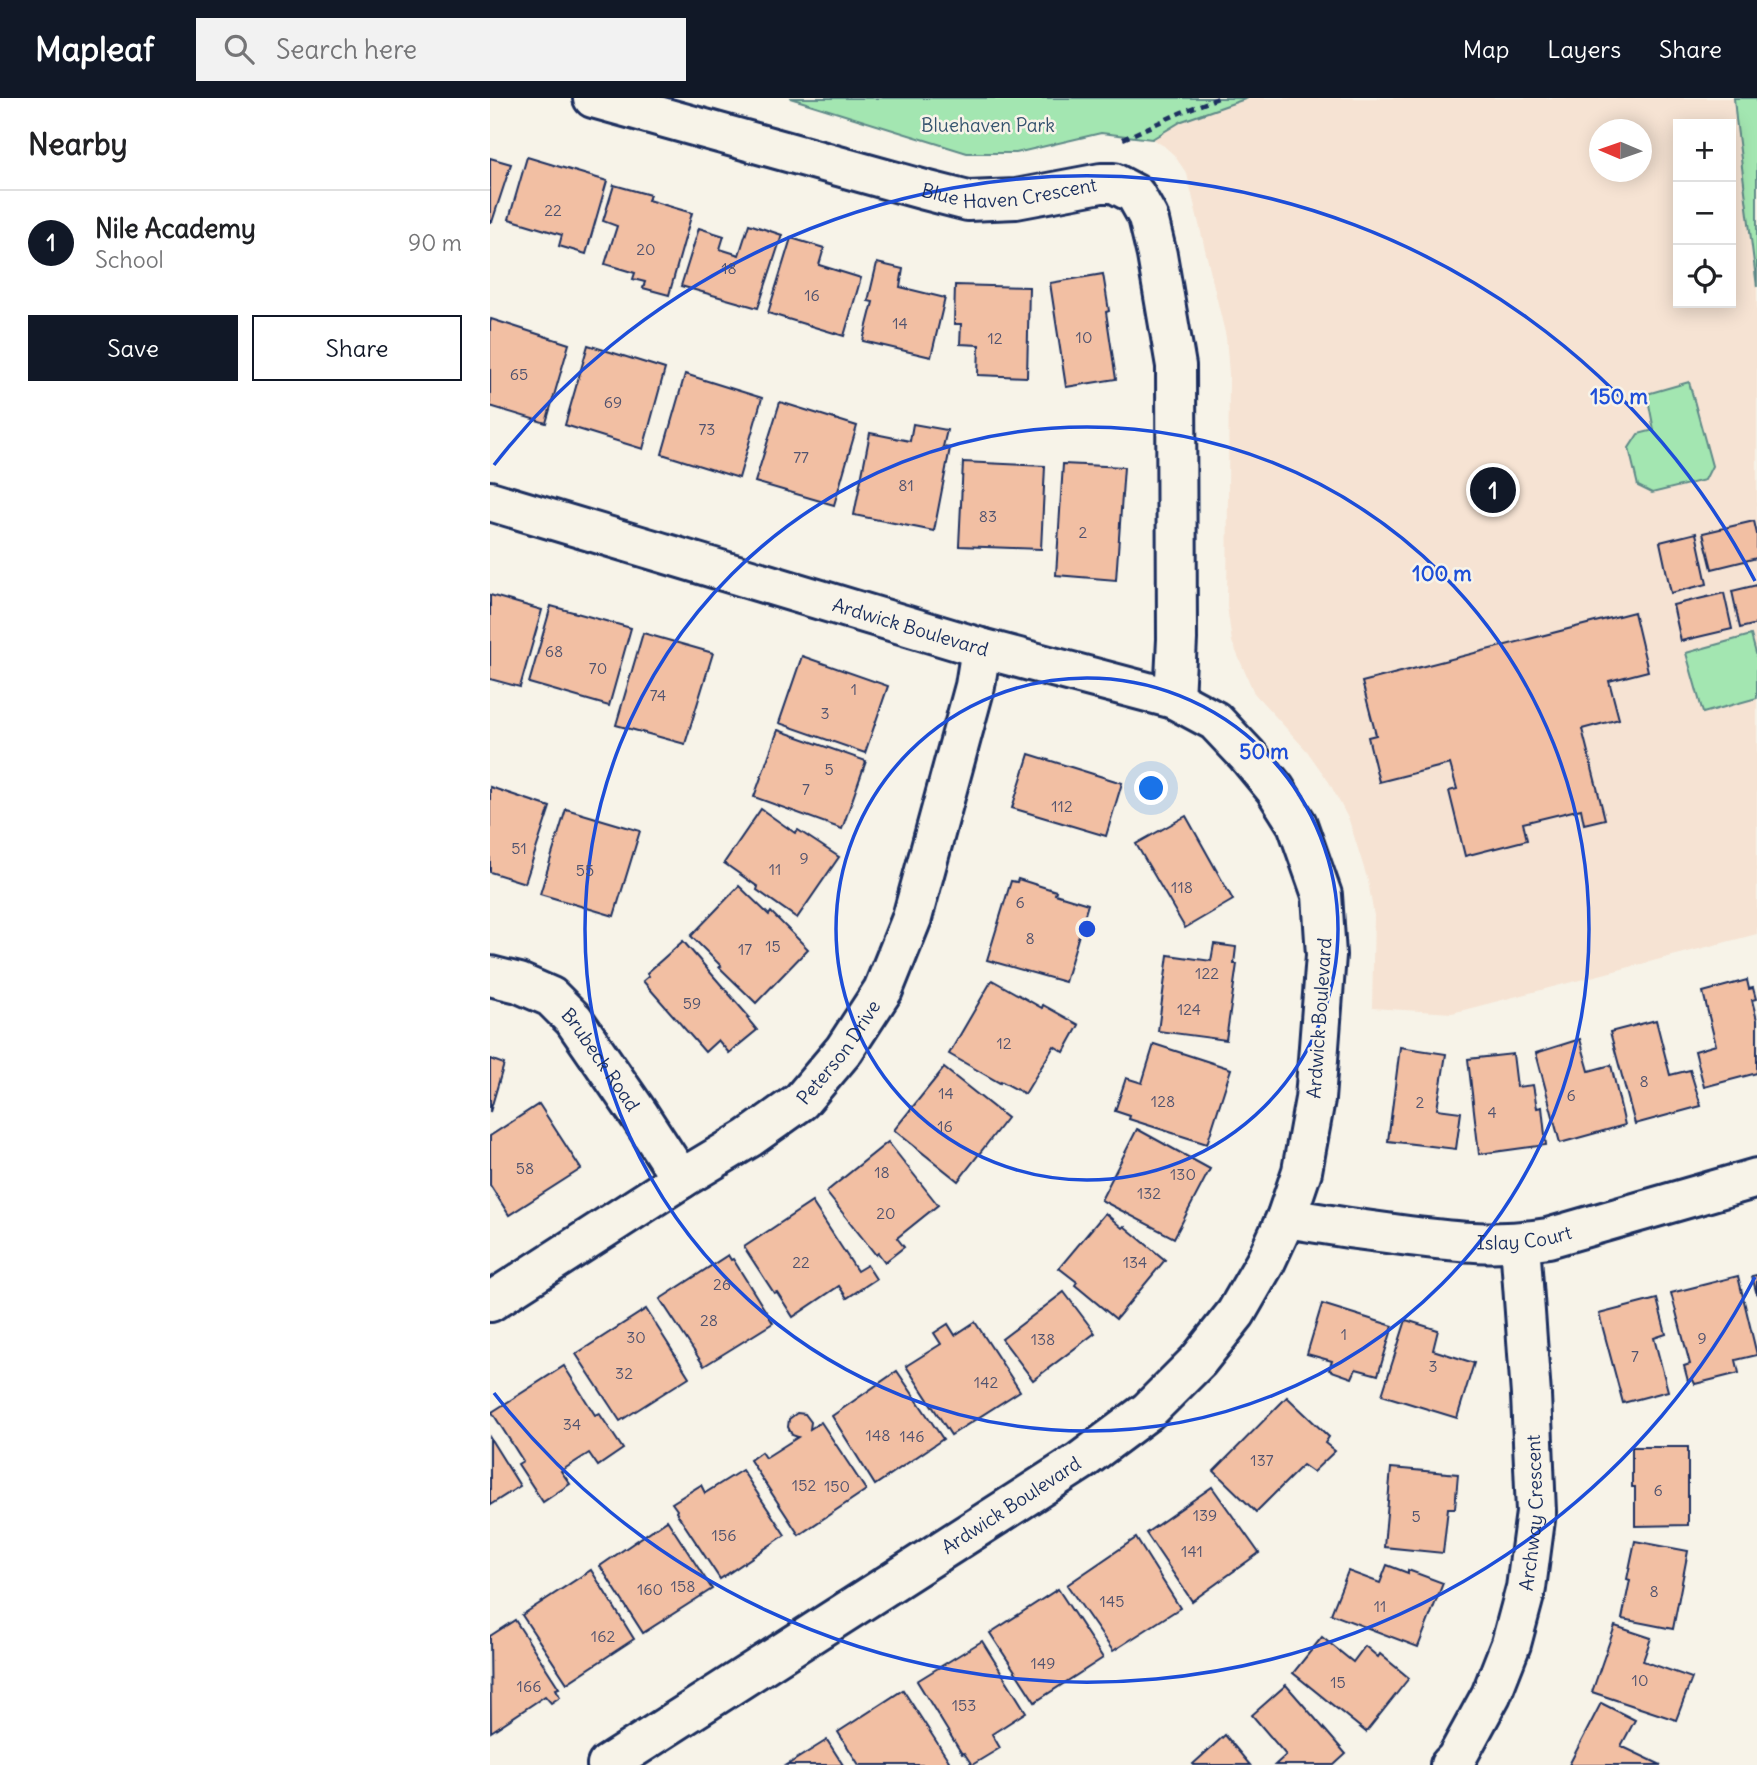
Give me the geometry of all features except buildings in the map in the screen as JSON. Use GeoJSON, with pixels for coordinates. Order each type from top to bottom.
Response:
{"type":"FeatureCollection","features":[{"type":"Feature","properties":{"kind":"street","name":"Blue Haven Crescent"},"geometry":{"type":"LineString","coordinates":[[593,98],[968,201],[1016,199],[1101,183],[1114,183],[1135,194],[1149,217],[1176,366],[1177,626],[1174,699]]}},
{"type":"Feature","properties":{"kind":"street","name":"Ardwick Boulevard"},"geometry":{"type":"LineString","coordinates":[[490,500],[981,648],[1174,699],[1215,722],[1275,789],[1297,824],[1322,895],[1326,955],[1315,1099],[1302,1171],[1286,1219],[1266,1261],[1236,1313],[1198,1361],[1148,1411],[1081,1461],[607,1765]]}},
{"type":"Feature","properties":{"kind":"street","name":"Peterson Drive"},"geometry":{"type":"LineString","coordinates":[[490,1302],[748,1138],[801,1101],[844,1050],[883,989],[912,918],[975,686],[981,648]]}},
{"type":"Feature","properties":{"kind":"street","name":"Brubeck Road"},"geometry":{"type":"LineString","coordinates":[[490,976],[519,983],[551,997],[574,1020],[681,1179]]}},
{"type":"Feature","properties":{"kind":"street","name":"Islay Court"},"geometry":{"type":"LineString","coordinates":[[1286,1219],[1448,1241],[1520,1243],[1548,1238],[1757,1178]]}},
{"type":"Feature","properties":{"kind":"street","name":"Archway Crescent"},"geometry":{"type":"LineString","coordinates":[[1450,1765],[1456,1759],[1491,1695],[1511,1644],[1526,1588],[1536,1512],[1520,1243]]}},
{"type":"Feature","properties":{"kind":"path"},"geometry":{"type":"LineString","coordinates":[[1123,139],[1218,98]]}},
{"type":"Feature","properties":{"kind":"shaded area"},"geometry":{"type":"Polygon","coordinates":[[[1248,98],[1757,98],[1757,934],[1452,1013],[1372,1008],[1374,916],[1368,881],[1349,820],[1329,782],[1307,751],[1254,693],[1232,642],[1227,606],[1229,374],[1226,337],[1187,174],[1174,155],[1152,139],[1182,121],[1248,98]]]}},
{"type":"Feature","properties":{"kind":"green space","name":"Bluehaven Park"},"geometry":{"type":"Polygon","coordinates":[[[790,98],[1248,98],[1182,121],[1152,139],[1101,133],[1016,153],[967,153],[790,98]]]}},
{"type":"Feature","properties":{"kind":"green space"},"geometry":{"type":"Polygon","coordinates":[[[1734,98],[1757,98],[1757,287],[1734,98]]]}},
{"type":"Feature","properties":{"kind":"green space"},"geometry":{"type":"Polygon","coordinates":[[[1689,382],[1712,466],[1705,480],[1652,493],[1638,486],[1629,448],[1638,434],[1654,430],[1647,394],[1689,382]]]}},
{"type":"Feature","properties":{"kind":"green space"},"geometry":{"type":"Polygon","coordinates":[[[1751,635],[1757,657],[1757,698],[1703,713],[1686,653],[1751,635]]]}},
{"type":"Feature","properties":{"kind":"place","name":"Nile Academy"},"geometry":{"type":"Point","coordinates":[1493,490]}}]}
